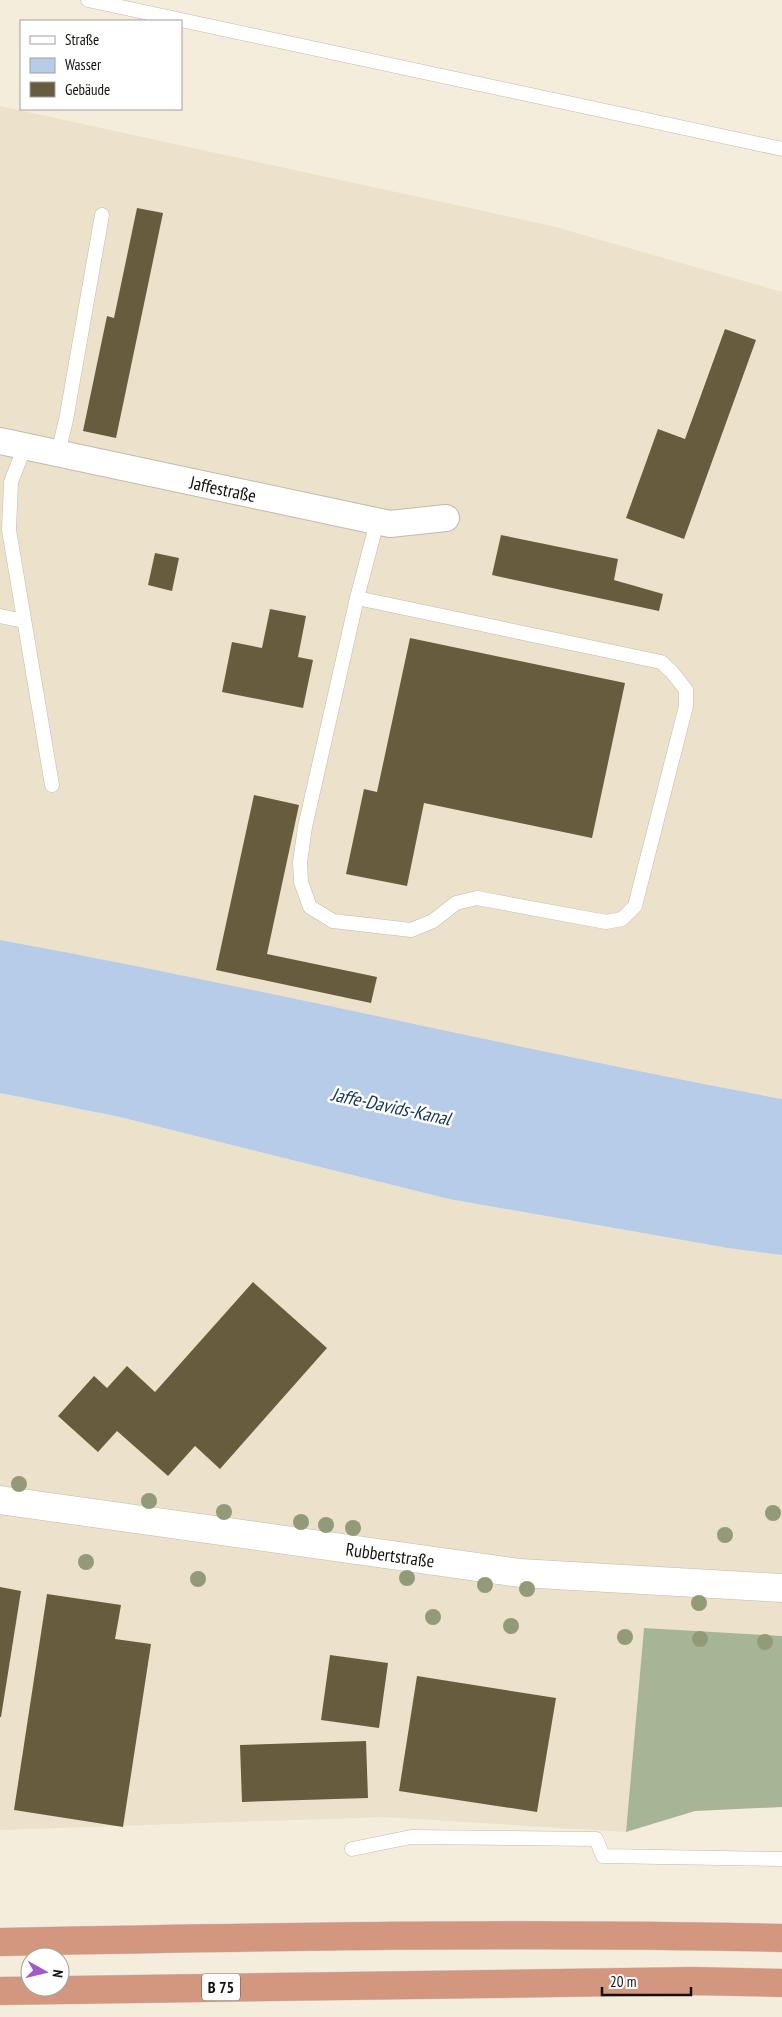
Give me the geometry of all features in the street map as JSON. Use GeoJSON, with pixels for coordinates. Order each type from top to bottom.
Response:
{"type":"FeatureCollection","features":[{"type":"Feature","properties":{"kind":"highway"},"geometry":{"type":"LineString","coordinates":[[0,1942],[399,1935],[782,1938]]}},
{"type":"Feature","properties":{"kind":"highway","name":"B 75"},"geometry":{"type":"LineString","coordinates":[[0,1990],[692,1981],[782,1984]]}},
{"type":"Feature","properties":{"kind":"street","name":"Jaffestraße"},"geometry":{"type":"LineString","coordinates":[[0,441],[377,522],[390,524],[446,518]]}},
{"type":"Feature","properties":{"kind":"street","name":"Rubbertstraße"},"geometry":{"type":"LineString","coordinates":[[0,1500],[520,1574],[782,1588]]}},
{"type":"Feature","properties":{"kind":"lane"},"geometry":{"type":"LineString","coordinates":[[88,0],[181,20]]}},
{"type":"Feature","properties":{"kind":"lane"},"geometry":{"type":"LineString","coordinates":[[182,20],[782,150]]}},
{"type":"Feature","properties":{"kind":"lane"},"geometry":{"type":"LineString","coordinates":[[58,453],[66,420],[102,215]]}},
{"type":"Feature","properties":{"kind":"lane"},"geometry":{"type":"LineString","coordinates":[[25,446],[12,482],[9,530],[52,785]]}},
{"type":"Feature","properties":{"kind":"lane"},"geometry":{"type":"LineString","coordinates":[[356,598],[661,662],[672,672],[686,690],[686,706],[635,906],[622,919],[606,922],[477,898],[456,903],[433,921],[411,930],[334,920],[310,907],[301,882],[300,862],[305,827],[356,598],[377,522]]}},
{"type":"Feature","properties":{"kind":"lane"},"geometry":{"type":"LineString","coordinates":[[0,616],[24,621]]}},
{"type":"Feature","properties":{"kind":"lane"},"geometry":{"type":"LineString","coordinates":[[352,1849],[411,1837],[596,1839],[603,1856],[782,1859]]}},
{"type":"Feature","properties":{"kind":"shaded area"},"geometry":{"type":"Polygon","coordinates":[[[0,106],[552,226],[782,292],[782,1099],[464,1036],[121,963],[0,940],[0,106]]]}},
{"type":"Feature","properties":{"kind":"shaded area"},"geometry":{"type":"Polygon","coordinates":[[[0,1093],[120,1117],[449,1199],[728,1248],[782,1255],[782,1636],[644,1629],[626,1832],[384,1817],[0,1830],[0,1093]]]}},
{"type":"Feature","properties":{"kind":"green space"},"geometry":{"type":"Polygon","coordinates":[[[644,1628],[782,1636],[782,1807],[695,1811],[626,1832],[644,1628]]]}},
{"type":"Feature","properties":{"kind":"water","name":"Jaffe-Davids-Kanal"},"geometry":{"type":"Polygon","coordinates":[[[0,940],[196,978],[782,1099],[782,1255],[728,1248],[449,1199],[120,1117],[0,1093],[0,940]]]}},
{"type":"Feature","properties":{"kind":"building"},"geometry":{"type":"Polygon","coordinates":[[[137,208],[163,213],[116,438],[83,431],[107,316],[114,318],[137,208]]]}},
{"type":"Feature","properties":{"kind":"building"},"geometry":{"type":"Polygon","coordinates":[[[725,329],[756,340],[684,539],[626,518],[658,429],[685,439],[725,329]]]}},
{"type":"Feature","properties":{"kind":"building"},"geometry":{"type":"Polygon","coordinates":[[[501,535],[618,559],[614,580],[663,594],[659,611],[492,575],[501,535]]]}},
{"type":"Feature","properties":{"kind":"building"},"geometry":{"type":"Polygon","coordinates":[[[155,553],[179,558],[172,591],[148,585],[155,553]]]}},
{"type":"Feature","properties":{"kind":"building"},"geometry":{"type":"Polygon","coordinates":[[[270,609],[306,616],[298,657],[313,660],[303,708],[222,692],[232,642],[262,648],[270,609]]]}},
{"type":"Feature","properties":{"kind":"building"},"geometry":{"type":"Polygon","coordinates":[[[410,638],[625,683],[592,838],[424,803],[407,886],[346,874],[364,789],[377,792],[410,638]]]}},
{"type":"Feature","properties":{"kind":"building"},"geometry":{"type":"Polygon","coordinates":[[[254,795],[299,805],[267,954],[377,977],[371,1003],[216,970],[254,795]]]}},
{"type":"Feature","properties":{"kind":"building"},"geometry":{"type":"Polygon","coordinates":[[[253,1282],[327,1348],[220,1469],[195,1446],[168,1476],[117,1431],[98,1452],[58,1416],[94,1376],[107,1388],[127,1366],[155,1392],[253,1282]]]}},
{"type":"Feature","properties":{"kind":"building"},"geometry":{"type":"Polygon","coordinates":[[[0,1587],[21,1591],[1,1717],[0,1717],[0,1587]]]}},
{"type":"Feature","properties":{"kind":"building"},"geometry":{"type":"Polygon","coordinates":[[[47,1594],[121,1605],[115,1639],[151,1644],[123,1827],[14,1810],[47,1594]]]}},
{"type":"Feature","properties":{"kind":"building"},"geometry":{"type":"Polygon","coordinates":[[[330,1655],[388,1663],[379,1728],[321,1720],[330,1655]]]}},
{"type":"Feature","properties":{"kind":"building"},"geometry":{"type":"Polygon","coordinates":[[[417,1676],[556,1698],[537,1812],[399,1791],[417,1676]]]}},
{"type":"Feature","properties":{"kind":"building"},"geometry":{"type":"Polygon","coordinates":[[[366,1741],[368,1798],[242,1802],[240,1745],[366,1741]]]}}]}
